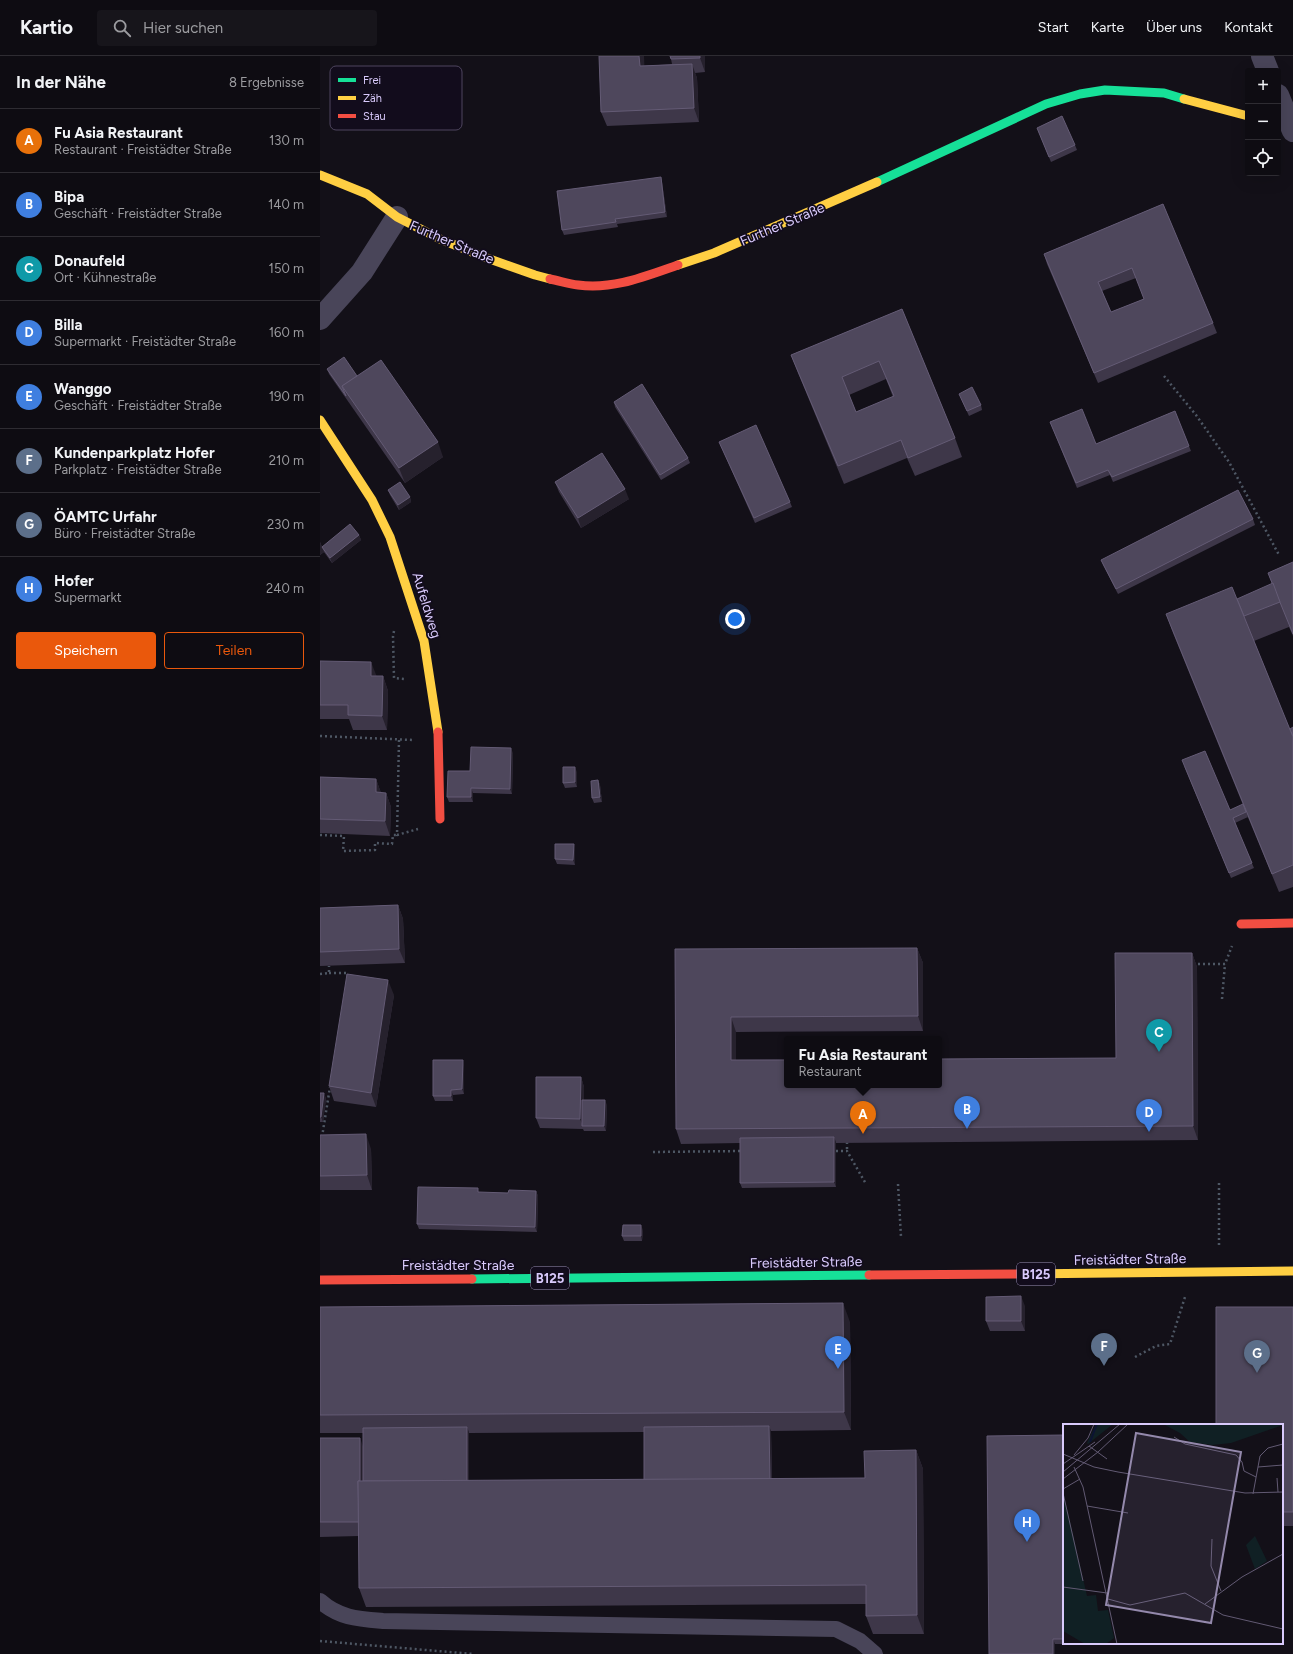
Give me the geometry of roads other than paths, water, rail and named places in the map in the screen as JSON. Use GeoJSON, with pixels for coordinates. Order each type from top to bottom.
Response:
{"type":"FeatureCollection","features":[{"type":"Feature","properties":{"kind":"street"},"geometry":{"type":"LineString","coordinates":[[1262,56],[1267,68]]}},
{"type":"Feature","properties":{"kind":"street","name":"Further Straße"},"geometry":{"type":"LineString","coordinates":[[320,175],[367,194],[397,218],[440,239],[484,257],[535,275],[578,286],[602,286],[643,277],[714,253],[874,184],[1046,104],[1080,94],[1104,90],[1164,93],[1245,115]]}},
{"type":"Feature","properties":{"kind":"street"},"geometry":{"type":"LineString","coordinates":[[1281,107],[1293,131]]}},
{"type":"Feature","properties":{"kind":"street"},"geometry":{"type":"LineString","coordinates":[[320,319],[362,272],[397,218]]}},
{"type":"Feature","properties":{"kind":"street","name":"Aufeldweg"},"geometry":{"type":"LineString","coordinates":[[320,420],[372,500],[390,537],[424,641],[439,736],[440,819]]}},
{"type":"Feature","properties":{"kind":"street"},"geometry":{"type":"LineString","coordinates":[[1241,924],[1293,923]]}},
{"type":"Feature","properties":{"kind":"street","name":"Freistädter Straße"},"geometry":{"type":"LineString","coordinates":[[320,1280],[1293,1271]]}},
{"type":"Feature","properties":{"kind":"lane"},"geometry":{"type":"LineString","coordinates":[[320,1601],[331,1611],[360,1620],[836,1629],[860,1641],[875,1654]]}},
{"type":"Feature","properties":{"kind":"place","name":"Donaufeld"},"geometry":{"type":"Point","coordinates":[1159,1052]}},
{"type":"Feature","properties":{"kind":"place","name":"Bipa"},"geometry":{"type":"Point","coordinates":[967,1129]}},
{"type":"Feature","properties":{"kind":"place","name":"Billa"},"geometry":{"type":"Point","coordinates":[1149,1132]}},
{"type":"Feature","properties":{"kind":"place","name":"Fu Asia Restaurant"},"geometry":{"type":"Point","coordinates":[863,1134]}},
{"type":"Feature","properties":{"kind":"place","name":"Kundenparkplatz Hofer"},"geometry":{"type":"Point","coordinates":[1104,1366]}},
{"type":"Feature","properties":{"kind":"place","name":"Wanggo"},"geometry":{"type":"Point","coordinates":[838,1369]}},
{"type":"Feature","properties":{"kind":"place","name":"ÖAMTC Urfahr"},"geometry":{"type":"Point","coordinates":[1257,1373]}},
{"type":"Feature","properties":{"kind":"place","name":"Hofer"},"geometry":{"type":"Point","coordinates":[1027,1542]}}]}
